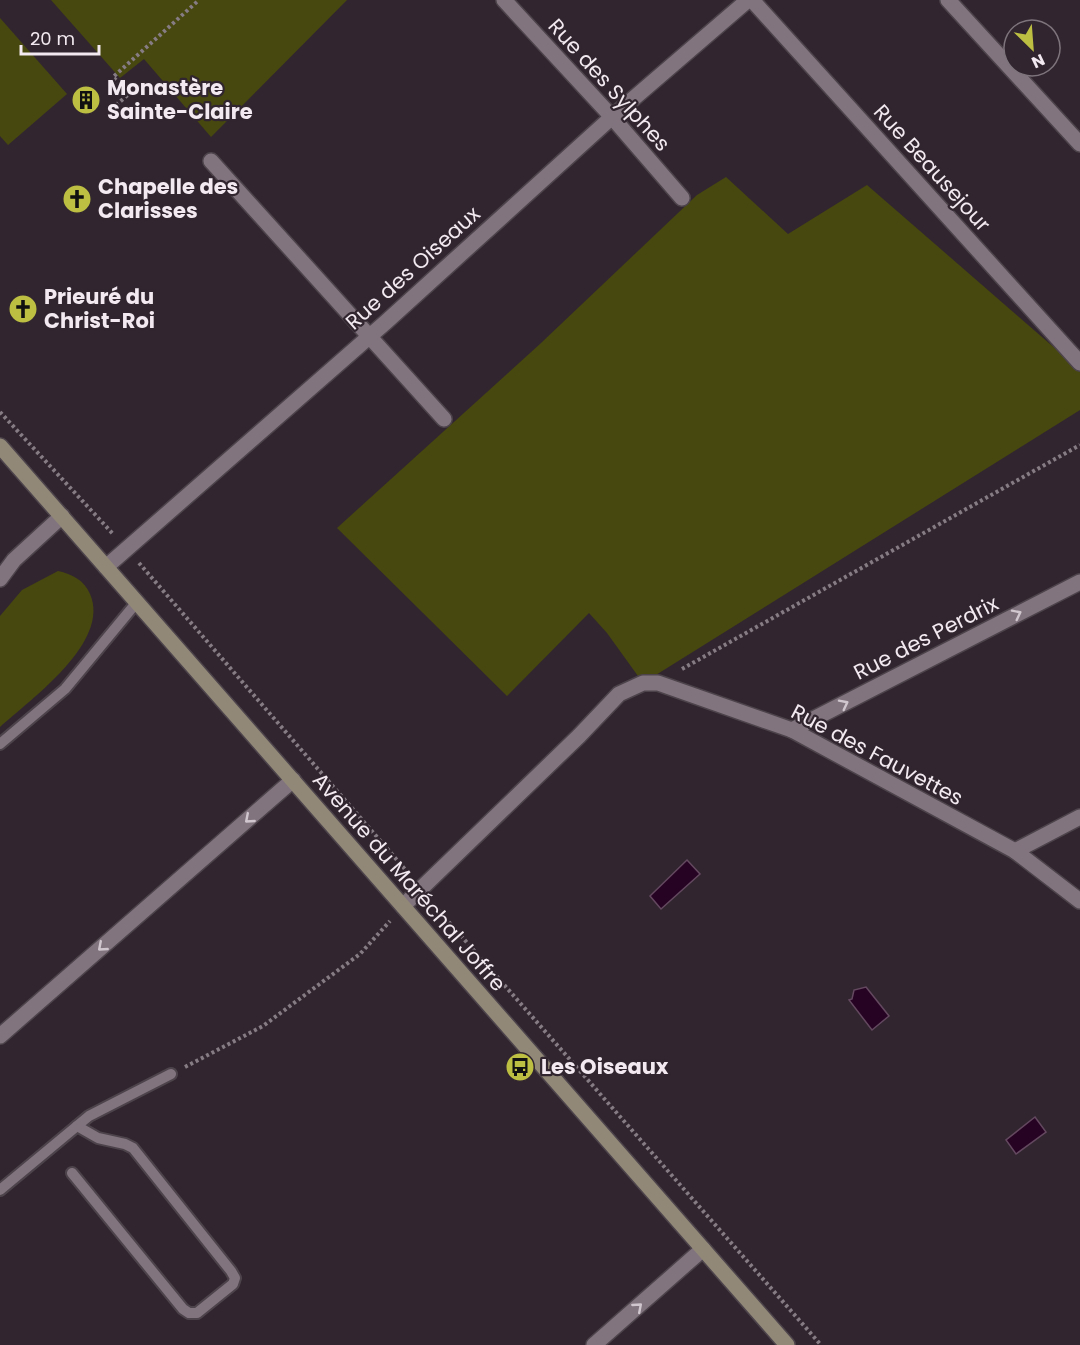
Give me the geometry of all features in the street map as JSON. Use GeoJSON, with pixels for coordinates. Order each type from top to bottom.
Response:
{"type":"FeatureCollection","features":[{"type":"Feature","properties":{"kind":"main road","name":"Avenue du Maréchal Joffre"},"geometry":{"type":"LineString","coordinates":[[0,446],[787,1345]]}},
{"type":"Feature","properties":{"kind":"street","name":"Rue des Sylphes"},"geometry":{"type":"LineString","coordinates":[[504,0],[612,117],[682,198]]}},
{"type":"Feature","properties":{"kind":"street","name":"Rue des Oiseaux"},"geometry":{"type":"LineString","coordinates":[[106,567],[612,117],[750,0]]}},
{"type":"Feature","properties":{"kind":"street","name":"Rue Beausejour"},"geometry":{"type":"LineString","coordinates":[[750,0],[1080,363]]}},
{"type":"Feature","properties":{"kind":"street"},"geometry":{"type":"LineString","coordinates":[[948,0],[1080,144]]}},
{"type":"Feature","properties":{"kind":"street"},"geometry":{"type":"LineString","coordinates":[[212,161],[444,419]]}},
{"type":"Feature","properties":{"kind":"street"},"geometry":{"type":"LineString","coordinates":[[0,579],[20,555],[62,516]]}},
{"type":"Feature","properties":{"kind":"street","name":"Rue des Perdrix"},"geometry":{"type":"LineString","coordinates":[[792,730],[1080,582]]}},
{"type":"Feature","properties":{"kind":"street"},"geometry":{"type":"LineString","coordinates":[[403,906],[579,736],[619,694],[643,683],[658,683]]}},
{"type":"Feature","properties":{"kind":"street","name":"Rue des Fauvettes"},"geometry":{"type":"LineString","coordinates":[[658,683],[792,730],[1015,851],[1080,901]]}},
{"type":"Feature","properties":{"kind":"street"},"geometry":{"type":"LineString","coordinates":[[0,1036],[293,780]]}},
{"type":"Feature","properties":{"kind":"street"},"geometry":{"type":"LineString","coordinates":[[1015,851],[1080,817]]}},
{"type":"Feature","properties":{"kind":"street"},"geometry":{"type":"LineString","coordinates":[[594,1345],[703,1250]]}},
{"type":"Feature","properties":{"kind":"lane"},"geometry":{"type":"LineString","coordinates":[[0,744],[65,690],[137,602]]}},
{"type":"Feature","properties":{"kind":"lane"},"geometry":{"type":"LineString","coordinates":[[0,1190],[89,1116],[171,1074]]}},
{"type":"Feature","properties":{"kind":"lane"},"geometry":{"type":"LineString","coordinates":[[72,1173],[183,1309],[189,1313],[197,1313],[233,1284],[235,1278],[231,1271],[133,1148],[98,1138],[77,1126]]}},
{"type":"Feature","properties":{"kind":"path"},"geometry":{"type":"LineString","coordinates":[[116,105],[129,94],[113,77],[200,0]]}},
{"type":"Feature","properties":{"kind":"path"},"geometry":{"type":"LineString","coordinates":[[658,683],[1080,445]]}},
{"type":"Feature","properties":{"kind":"path"},"geometry":{"type":"LineString","coordinates":[[171,1074],[263,1026],[360,954],[403,906]]}},
{"type":"Feature","properties":{"kind":"shaded area"},"geometry":{"type":"Polygon","coordinates":[[[51,0],[347,0],[211,137],[144,59],[120,78],[51,0]]]}},
{"type":"Feature","properties":{"kind":"shaded area"},"geometry":{"type":"Polygon","coordinates":[[[0,18],[67,94],[8,145],[0,136],[0,18]]]}},
{"type":"Feature","properties":{"kind":"shaded area"},"geometry":{"type":"Polygon","coordinates":[[[726,177],[788,234],[867,185],[1080,370],[1080,410],[643,683],[607,633],[589,613],[507,696],[337,528],[540,344],[697,195],[726,177]]]}},
{"type":"Feature","properties":{"kind":"shaded area"},"geometry":{"type":"Polygon","coordinates":[[[58,571],[77,578],[90,594],[93,612],[89,631],[79,650],[64,668],[0,727],[0,616],[22,590],[58,571]]]}},
{"type":"Feature","properties":{"kind":"shaded area"},"geometry":{"type":"Polygon","coordinates":[[[687,860],[700,874],[661,909],[650,896],[687,860]]]}},
{"type":"Feature","properties":{"kind":"shaded area"},"geometry":{"type":"Polygon","coordinates":[[[866,987],[889,1016],[872,1030],[849,1000],[852,999],[854,990],[866,987]]]}},
{"type":"Feature","properties":{"kind":"shaded area"},"geometry":{"type":"Polygon","coordinates":[[[1035,1117],[1046,1132],[1016,1154],[1006,1140],[1035,1117]]]}},
{"type":"Feature","properties":{"kind":"place","name":"Monastère Sainte-Claire"},"geometry":{"type":"Point","coordinates":[86,100]}},
{"type":"Feature","properties":{"kind":"place","name":"Chapelle des Clarisses"},"geometry":{"type":"Point","coordinates":[77,199]}},
{"type":"Feature","properties":{"kind":"place","name":"Prieuré du Christ-Roi"},"geometry":{"type":"Point","coordinates":[23,309]}},
{"type":"Feature","properties":{"kind":"place","name":"Les Oiseaux"},"geometry":{"type":"Point","coordinates":[520,1067]}}]}
